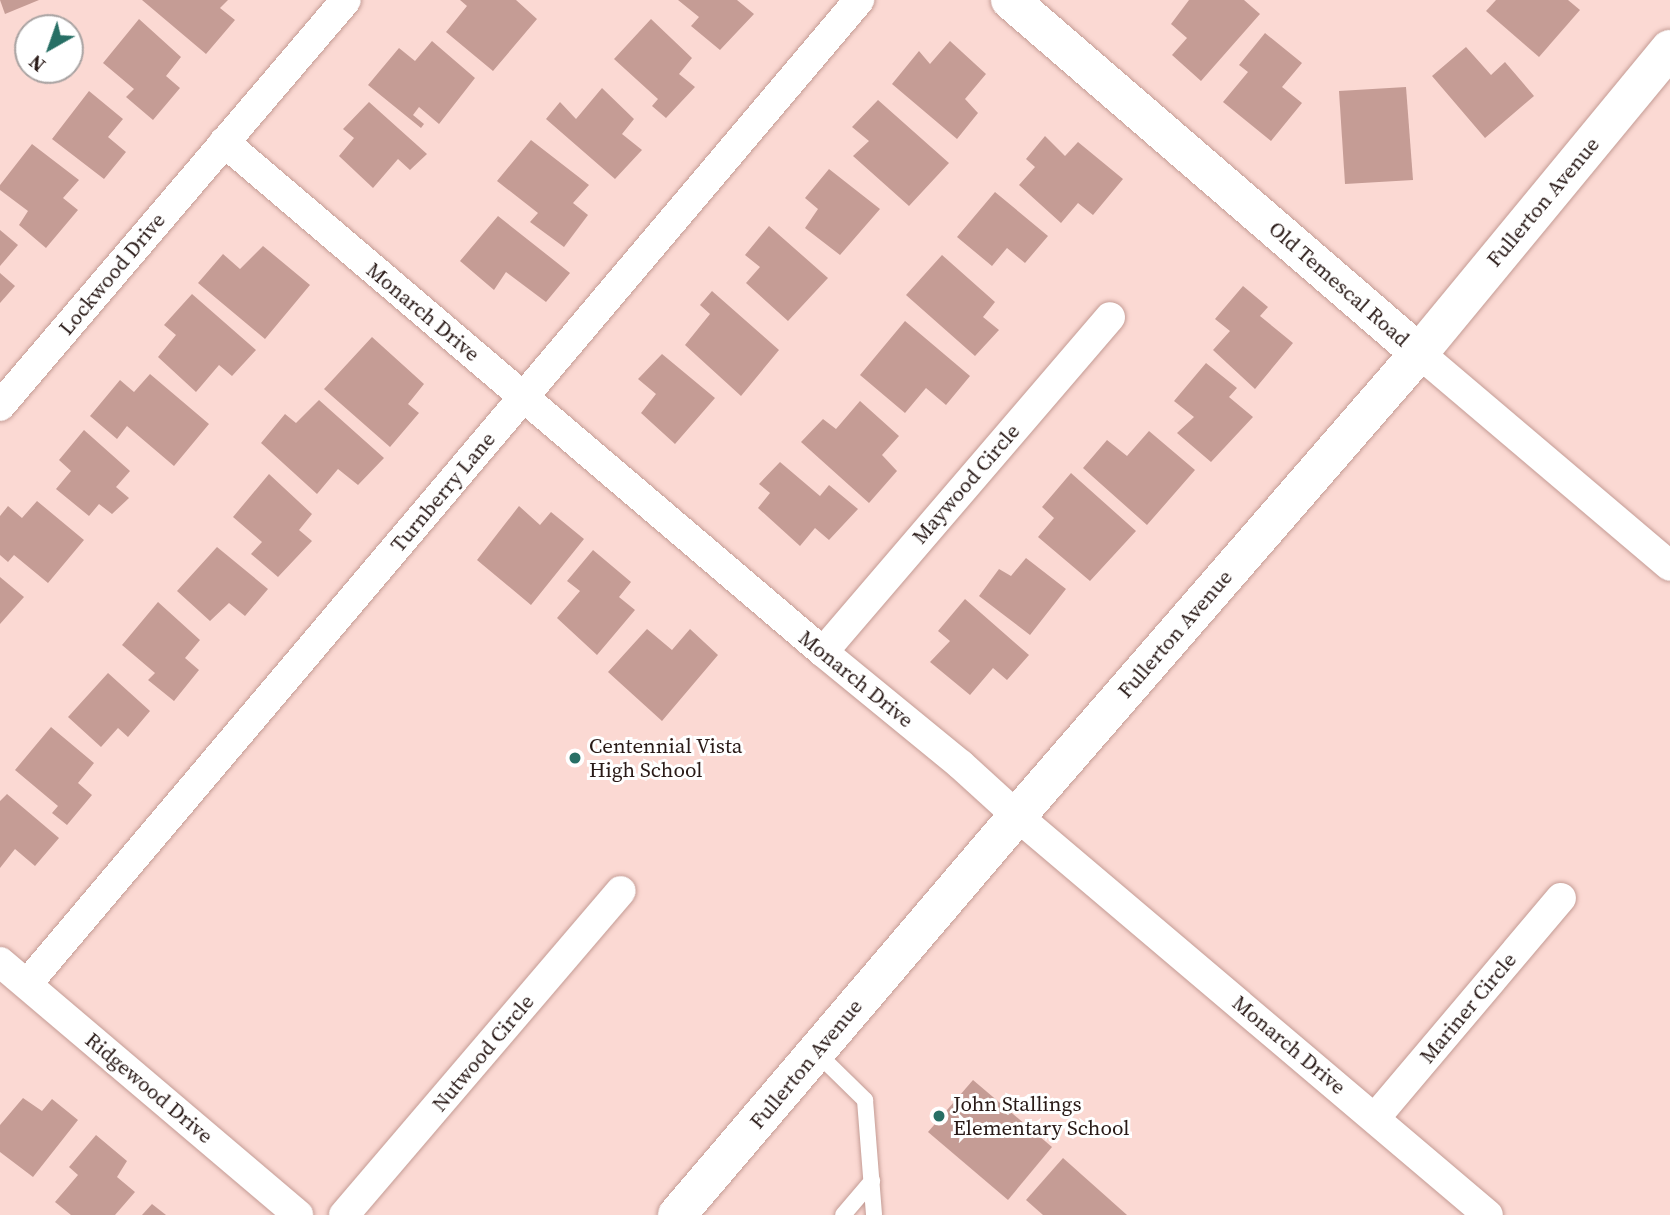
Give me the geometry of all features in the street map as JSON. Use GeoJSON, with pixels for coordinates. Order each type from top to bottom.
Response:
{"type":"FeatureCollection","features":[{"type":"Feature","properties":{"kind":"main road","name":"Old Temescal Road"},"geometry":{"type":"LineString","coordinates":[[1010,0],[1419,353]]}},
{"type":"Feature","properties":{"kind":"main road","name":"Fullerton Avenue"},"geometry":{"type":"LineString","coordinates":[[677,1215],[1017,816],[1419,353],[1670,49]]}},
{"type":"Feature","properties":{"kind":"street","name":"Lockwood Drive"},"geometry":{"type":"LineString","coordinates":[[0,406],[346,0]]}},
{"type":"Feature","properties":{"kind":"street","name":"Turnberry Lane"},"geometry":{"type":"LineString","coordinates":[[27,984],[859,0]]}},
{"type":"Feature","properties":{"kind":"street","name":"Monarch Drive"},"geometry":{"type":"LineString","coordinates":[[223,142],[823,652],[961,765],[1017,816],[1488,1215]]}},
{"type":"Feature","properties":{"kind":"street","name":"Maywood Circle"},"geometry":{"type":"LineString","coordinates":[[823,652],[1110,317]]}},
{"type":"Feature","properties":{"kind":"street","name":"Old Temescal Road"},"geometry":{"type":"LineString","coordinates":[[1419,353],[1670,566]]}},
{"type":"Feature","properties":{"kind":"street","name":"Nutwood Circle"},"geometry":{"type":"LineString","coordinates":[[344,1215],[621,891]]}},
{"type":"Feature","properties":{"kind":"street","name":"Mariner Circle"},"geometry":{"type":"LineString","coordinates":[[1375,1118],[1561,898]]}},
{"type":"Feature","properties":{"kind":"street","name":"Ridgewood Drive"},"geometry":{"type":"LineString","coordinates":[[0,961],[298,1215]]}},
{"type":"Feature","properties":{"kind":"lane"},"geometry":{"type":"LineString","coordinates":[[816,1052],[864,1100],[874,1215]]}},
{"type":"Feature","properties":{"kind":"lane"},"geometry":{"type":"LineString","coordinates":[[843,1215],[872,1181]]}},
{"type":"Feature","properties":{"kind":"building"},"geometry":{"type":"Polygon","coordinates":[[[0,0],[39,0],[5,14],[0,0]]]}},
{"type":"Feature","properties":{"kind":"building"},"geometry":{"type":"Polygon","coordinates":[[[142,0],[228,0],[220,8],[235,20],[206,54],[142,0]]]}},
{"type":"Feature","properties":{"kind":"building"},"geometry":{"type":"Polygon","coordinates":[[[460,0],[516,0],[537,19],[493,71],[446,32],[467,6],[460,0]]]}},
{"type":"Feature","properties":{"kind":"building"},"geometry":{"type":"Polygon","coordinates":[[[678,0],[737,0],[754,14],[720,50],[691,26],[699,17],[678,0]]]}},
{"type":"Feature","properties":{"kind":"building"},"geometry":{"type":"Polygon","coordinates":[[[1189,0],[1244,0],[1260,14],[1201,81],[1172,55],[1187,38],[1171,24],[1189,0]]]}},
{"type":"Feature","properties":{"kind":"building"},"geometry":{"type":"Polygon","coordinates":[[[1496,0],[1568,0],[1580,10],[1539,57],[1486,11],[1496,0]]]}},
{"type":"Feature","properties":{"kind":"building"},"geometry":{"type":"Polygon","coordinates":[[[139,19],[181,57],[166,76],[180,88],[153,120],[126,97],[134,89],[103,63],[139,19]]]}},
{"type":"Feature","properties":{"kind":"building"},"geometry":{"type":"Polygon","coordinates":[[[651,19],[692,58],[679,74],[695,87],[666,118],[652,106],[658,99],[614,59],[651,19]]]}},
{"type":"Feature","properties":{"kind":"building"},"geometry":{"type":"Polygon","coordinates":[[[1265,33],[1302,63],[1282,87],[1302,103],[1271,141],[1223,102],[1248,72],[1239,65],[1265,33]]]}},
{"type":"Feature","properties":{"kind":"building"},"geometry":{"type":"Polygon","coordinates":[[[432,41],[475,78],[439,124],[419,107],[413,115],[424,124],[421,128],[368,85],[399,48],[415,61],[432,41]]]}},
{"type":"Feature","properties":{"kind":"building"},"geometry":{"type":"Polygon","coordinates":[[[950,41],[986,74],[965,99],[978,113],[957,139],[892,84],[919,51],[930,64],[950,41]]]}},
{"type":"Feature","properties":{"kind":"building"},"geometry":{"type":"Polygon","coordinates":[[[1466,47],[1491,75],[1505,62],[1534,96],[1485,138],[1432,76],[1466,47]]]}},
{"type":"Feature","properties":{"kind":"building"},"geometry":{"type":"Polygon","coordinates":[[[1406,87],[1413,180],[1345,184],[1339,91],[1406,87]]]}},
{"type":"Feature","properties":{"kind":"building"},"geometry":{"type":"Polygon","coordinates":[[[602,88],[634,119],[622,134],[642,150],[615,179],[546,119],[560,102],[576,119],[602,88]]]}},
{"type":"Feature","properties":{"kind":"building"},"geometry":{"type":"Polygon","coordinates":[[[89,91],[123,119],[108,137],[126,152],[104,179],[52,139],[89,91]]]}},
{"type":"Feature","properties":{"kind":"building"},"geometry":{"type":"Polygon","coordinates":[[[878,100],[949,163],[909,206],[853,156],[869,141],[852,127],[878,100]]]}},
{"type":"Feature","properties":{"kind":"building"},"geometry":{"type":"Polygon","coordinates":[[[369,102],[427,154],[410,170],[398,159],[373,188],[339,156],[354,138],[343,129],[369,102]]]}},
{"type":"Feature","properties":{"kind":"building"},"geometry":{"type":"Polygon","coordinates":[[[1045,136],[1065,156],[1078,142],[1123,179],[1093,215],[1078,203],[1061,223],[1019,185],[1035,167],[1026,159],[1045,136]]]}},
{"type":"Feature","properties":{"kind":"building"},"geometry":{"type":"Polygon","coordinates":[[[531,140],[589,185],[573,203],[588,215],[564,247],[530,222],[538,213],[497,181],[531,140]]]}},
{"type":"Feature","properties":{"kind":"building"},"geometry":{"type":"Polygon","coordinates":[[[32,144],[79,180],[63,198],[78,210],[46,248],[19,225],[28,211],[0,190],[0,185],[32,144]]]}},
{"type":"Feature","properties":{"kind":"building"},"geometry":{"type":"Polygon","coordinates":[[[829,169],[880,209],[840,255],[805,228],[818,209],[805,198],[829,169]]]}},
{"type":"Feature","properties":{"kind":"building"},"geometry":{"type":"Polygon","coordinates":[[[995,192],[1048,236],[1025,263],[1007,248],[992,266],[957,237],[995,192]]]}},
{"type":"Feature","properties":{"kind":"building"},"geometry":{"type":"Polygon","coordinates":[[[498,216],[570,273],[546,302],[506,272],[494,290],[460,261],[498,216]]]}},
{"type":"Feature","properties":{"kind":"building"},"geometry":{"type":"Polygon","coordinates":[[[769,226],[828,278],[788,321],[746,283],[760,267],[745,255],[769,226]]]}},
{"type":"Feature","properties":{"kind":"building"},"geometry":{"type":"Polygon","coordinates":[[[0,230],[18,245],[0,266],[0,230]]]}},
{"type":"Feature","properties":{"kind":"building"},"geometry":{"type":"Polygon","coordinates":[[[263,246],[310,285],[265,339],[198,283],[223,254],[240,269],[263,246]]]}},
{"type":"Feature","properties":{"kind":"building"},"geometry":{"type":"Polygon","coordinates":[[[942,255],[995,302],[983,317],[999,330],[975,356],[906,295],[942,255]]]}},
{"type":"Feature","properties":{"kind":"building"},"geometry":{"type":"Polygon","coordinates":[[[0,273],[15,286],[0,303],[0,273]]]}},
{"type":"Feature","properties":{"kind":"building"},"geometry":{"type":"Polygon","coordinates":[[[1243,286],[1268,307],[1260,316],[1293,343],[1255,389],[1213,350],[1230,331],[1215,319],[1243,286]]]}},
{"type":"Feature","properties":{"kind":"building"},"geometry":{"type":"Polygon","coordinates":[[[712,291],[779,350],[741,396],[685,345],[710,314],[700,305],[712,291]]]}},
{"type":"Feature","properties":{"kind":"building"},"geometry":{"type":"Polygon","coordinates":[[[192,294],[256,350],[232,376],[219,365],[196,392],[158,357],[176,335],[164,325],[192,294]]]}},
{"type":"Feature","properties":{"kind":"building"},"geometry":{"type":"Polygon","coordinates":[[[905,321],[970,376],[946,405],[926,388],[905,413],[860,375],[905,321]]]}},
{"type":"Feature","properties":{"kind":"building"},"geometry":{"type":"Polygon","coordinates":[[[372,337],[424,384],[408,404],[419,413],[390,447],[324,389],[372,337]]]}},
{"type":"Feature","properties":{"kind":"building"},"geometry":{"type":"Polygon","coordinates":[[[662,354],[715,398],[675,444],[641,413],[656,394],[638,379],[662,354]]]}},
{"type":"Feature","properties":{"kind":"building"},"geometry":{"type":"Polygon","coordinates":[[[1206,363],[1237,388],[1229,397],[1253,417],[1211,462],[1177,433],[1194,417],[1174,401],[1206,363]]]}},
{"type":"Feature","properties":{"kind":"building"},"geometry":{"type":"Polygon","coordinates":[[[150,374],[209,424],[174,466],[127,426],[117,439],[90,416],[120,380],[134,392],[150,374]]]}},
{"type":"Feature","properties":{"kind":"building"},"geometry":{"type":"Polygon","coordinates":[[[319,400],[384,458],[358,485],[338,469],[317,494],[261,443],[285,414],[296,423],[319,400]]]}},
{"type":"Feature","properties":{"kind":"building"},"geometry":{"type":"Polygon","coordinates":[[[860,401],[899,436],[882,455],[897,471],[869,503],[801,442],[823,419],[836,429],[860,401]]]}},
{"type":"Feature","properties":{"kind":"building"},"geometry":{"type":"Polygon","coordinates":[[[84,430],[130,471],[116,487],[129,498],[112,514],[99,504],[89,516],[56,489],[71,471],[59,460],[84,430]]]}},
{"type":"Feature","properties":{"kind":"building"},"geometry":{"type":"Polygon","coordinates":[[[1149,431],[1195,470],[1147,525],[1083,468],[1107,440],[1127,456],[1149,431]]]}},
{"type":"Feature","properties":{"kind":"building"},"geometry":{"type":"Polygon","coordinates":[[[780,462],[820,496],[829,485],[858,509],[829,540],[815,528],[800,546],[758,508],[770,493],[759,484],[780,462]]]}},
{"type":"Feature","properties":{"kind":"building"},"geometry":{"type":"Polygon","coordinates":[[[1071,473],[1136,531],[1090,581],[1038,537],[1054,518],[1042,507],[1071,473]]]}},
{"type":"Feature","properties":{"kind":"building"},"geometry":{"type":"Polygon","coordinates":[[[269,474],[312,514],[299,530],[312,541],[278,577],[251,554],[262,542],[233,517],[269,474]]]}},
{"type":"Feature","properties":{"kind":"building"},"geometry":{"type":"Polygon","coordinates":[[[37,501],[84,540],[48,583],[14,555],[8,562],[0,555],[0,516],[8,506],[22,518],[37,501]]]}},
{"type":"Feature","properties":{"kind":"building"},"geometry":{"type":"Polygon","coordinates":[[[519,506],[540,525],[551,512],[584,539],[531,605],[477,560],[519,506]]]}},
{"type":"Feature","properties":{"kind":"building"},"geometry":{"type":"Polygon","coordinates":[[[217,547],[268,589],[245,616],[229,603],[210,621],[177,591],[217,547]]]}},
{"type":"Feature","properties":{"kind":"building"},"geometry":{"type":"Polygon","coordinates":[[[593,550],[631,582],[619,597],[635,610],[597,655],[557,618],[580,591],[567,581],[593,550]]]}},
{"type":"Feature","properties":{"kind":"building"},"geometry":{"type":"Polygon","coordinates":[[[1026,558],[1066,589],[1030,635],[979,596],[999,569],[1011,576],[1026,558]]]}},
{"type":"Feature","properties":{"kind":"building"},"geometry":{"type":"Polygon","coordinates":[[[0,577],[24,597],[0,624],[0,577]]]}},
{"type":"Feature","properties":{"kind":"building"},"geometry":{"type":"Polygon","coordinates":[[[965,599],[1029,655],[1007,680],[993,668],[970,695],[930,662],[950,641],[938,631],[965,599]]]}},
{"type":"Feature","properties":{"kind":"building"},"geometry":{"type":"Polygon","coordinates":[[[158,602],[200,640],[185,658],[199,670],[174,701],[148,680],[155,673],[122,645],[158,602]]]}},
{"type":"Feature","properties":{"kind":"building"},"geometry":{"type":"Polygon","coordinates":[[[647,629],[672,650],[690,629],[718,655],[662,721],[608,672],[647,629]]]}},
{"type":"Feature","properties":{"kind":"building"},"geometry":{"type":"Polygon","coordinates":[[[108,673],[150,711],[128,737],[118,728],[101,747],[68,717],[108,673]]]}},
{"type":"Feature","properties":{"kind":"building"},"geometry":{"type":"Polygon","coordinates":[[[51,727],[94,763],[78,783],[92,795],[67,825],[52,813],[58,806],[15,770],[51,727]]]}},
{"type":"Feature","properties":{"kind":"building"},"geometry":{"type":"Polygon","coordinates":[[[7,794],[59,838],[35,866],[15,849],[0,868],[0,801],[7,794]]]}},
{"type":"Feature","properties":{"kind":"building"},"geometry":{"type":"Polygon","coordinates":[[[973,1080],[1052,1147],[1008,1200],[928,1132],[973,1080]]]}},
{"type":"Feature","properties":{"kind":"building"},"geometry":{"type":"Polygon","coordinates":[[[23,1098],[42,1111],[52,1099],[78,1120],[33,1177],[0,1152],[0,1125],[23,1098]]]}},
{"type":"Feature","properties":{"kind":"building"},"geometry":{"type":"Polygon","coordinates":[[[96,1135],[127,1161],[117,1177],[135,1192],[115,1215],[71,1215],[55,1202],[78,1175],[69,1167],[96,1135]]]}},
{"type":"Feature","properties":{"kind":"building"},"geometry":{"type":"Polygon","coordinates":[[[1063,1158],[1127,1215],[1043,1215],[1026,1200],[1063,1158]]]}},
{"type":"Feature","properties":{"kind":"building"},"geometry":{"type":"Polygon","coordinates":[[[152,1204],[166,1215],[142,1215],[152,1204]]]}},
{"type":"Feature","properties":{"kind":"place","name":"Centennial Vista High School"},"geometry":{"type":"Point","coordinates":[575,758]}},
{"type":"Feature","properties":{"kind":"place","name":"John Stallings Elementary School"},"geometry":{"type":"Point","coordinates":[939,1116]}}]}
